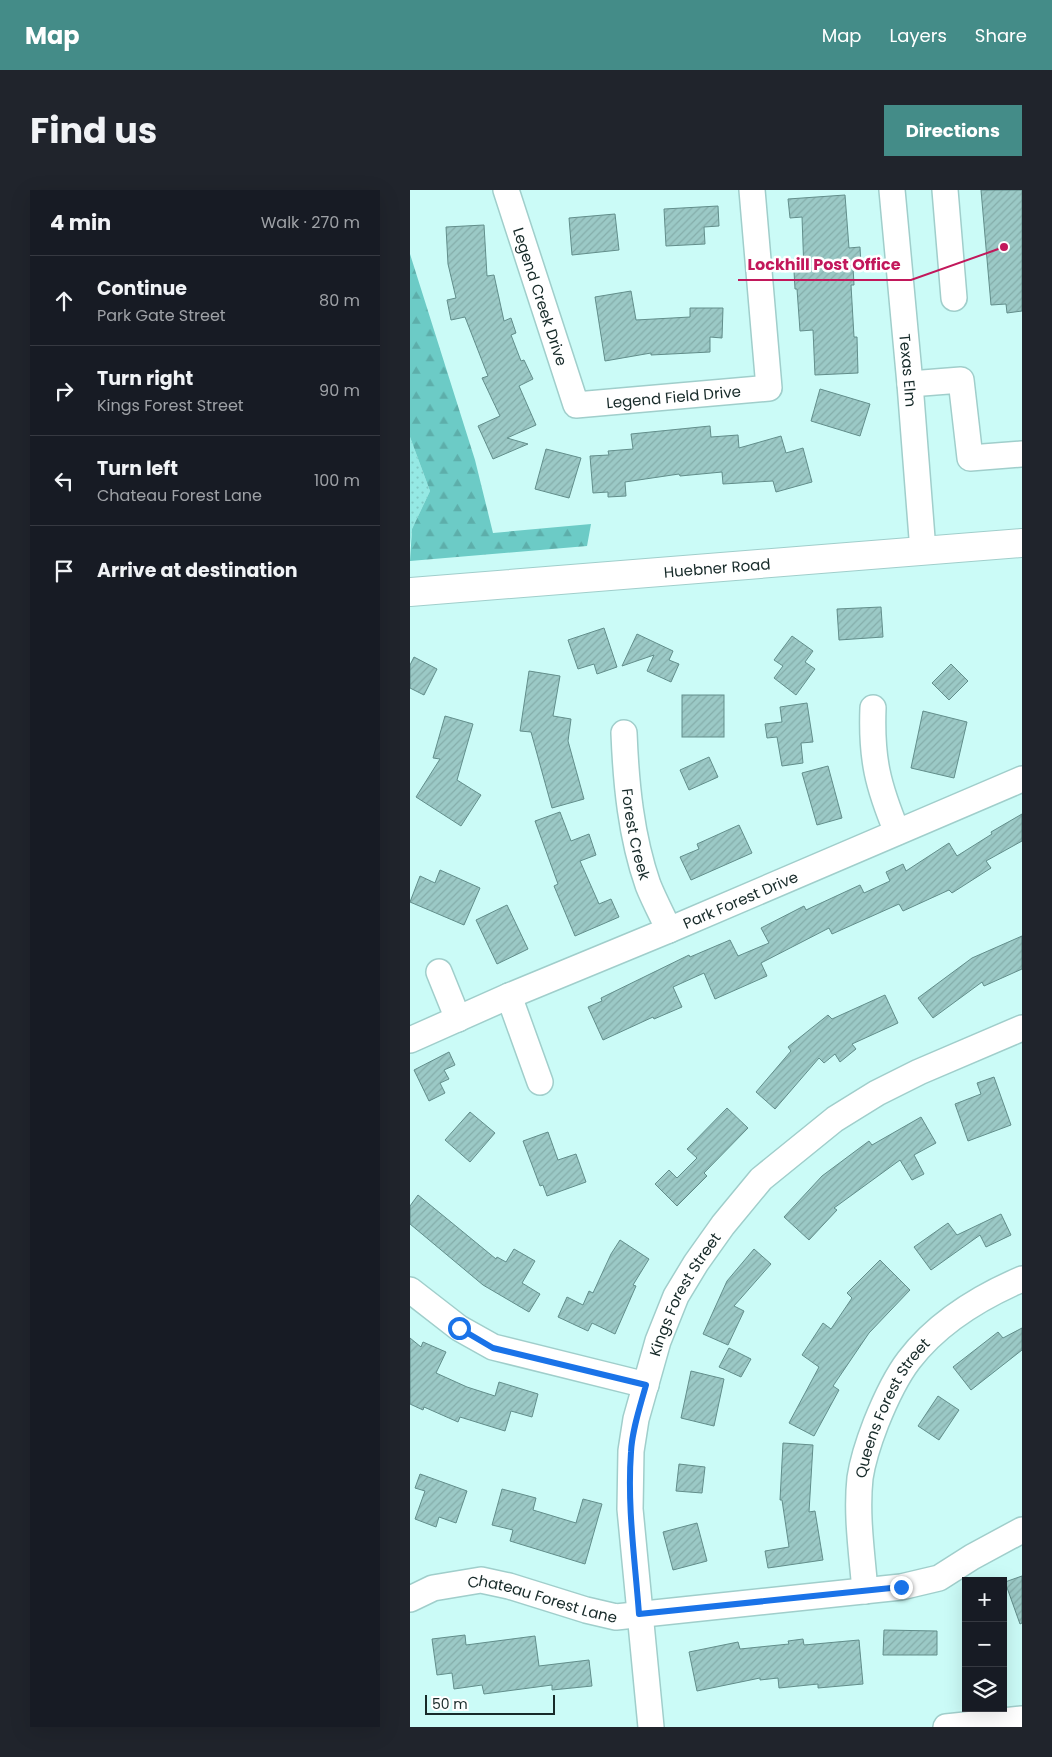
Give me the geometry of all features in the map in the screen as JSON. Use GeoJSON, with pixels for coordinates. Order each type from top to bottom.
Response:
{"type":"FeatureCollection","features":[{"type":"Feature","properties":{"kind":"main road","name":"Huebner Road"},"geometry":{"type":"LineString","coordinates":[[410,592],[1022,542]]}},
{"type":"Feature","properties":{"kind":"street","name":"Legend Creek Drive"},"geometry":{"type":"LineString","coordinates":[[506,190],[576,404]]}},
{"type":"Feature","properties":{"kind":"street","name":"Legend Field Drive"},"geometry":{"type":"LineString","coordinates":[[576,404],[769,388],[752,190]]}},
{"type":"Feature","properties":{"kind":"street","name":"Texas Elm"},"geometry":{"type":"LineString","coordinates":[[892,190],[923,551]]}},
{"type":"Feature","properties":{"kind":"street"},"geometry":{"type":"LineString","coordinates":[[945,190],[954,298]]}},
{"type":"Feature","properties":{"kind":"street"},"geometry":{"type":"LineString","coordinates":[[910,384],[961,380],[970,458],[1022,454]]}},
{"type":"Feature","properties":{"kind":"street"},"geometry":{"type":"LineString","coordinates":[[873,708],[872,738],[876,775],[882,797],[897,832]]}},
{"type":"Feature","properties":{"kind":"street","name":"Forest Creek"},"geometry":{"type":"LineString","coordinates":[[624,733],[626,784],[635,835],[648,884],[669,930]]}},
{"type":"Feature","properties":{"kind":"street","name":"Park Forest Drive"},"geometry":{"type":"LineString","coordinates":[[410,1040],[509,996],[669,930],[1022,779]]}},
{"type":"Feature","properties":{"kind":"street"},"geometry":{"type":"LineString","coordinates":[[439,972],[458,1019]]}},
{"type":"Feature","properties":{"kind":"street"},"geometry":{"type":"LineString","coordinates":[[509,996],[540,1082]]}},
{"type":"Feature","properties":{"kind":"street","name":"Kings Forest Street"},"geometry":{"type":"LineString","coordinates":[[651,1727],[630,1509],[631,1451],[636,1420],[658,1341],[676,1296],[722,1225],[761,1179],[835,1119],[877,1093],[919,1072],[1022,1028]]}},
{"type":"Feature","properties":{"kind":"street","name":"Queens Forest Street"},"geometry":{"type":"LineString","coordinates":[[865,1591],[859,1506],[860,1478],[865,1452],[883,1406],[908,1361],[929,1338],[986,1296],[1022,1279]]}},
{"type":"Feature","properties":{"kind":"street"},"geometry":{"type":"LineString","coordinates":[[410,1290],[459,1328],[493,1348],[646,1385]]}},
{"type":"Feature","properties":{"kind":"street","name":"Chateau Forest Lane"},"geometry":{"type":"LineString","coordinates":[[410,1599],[433,1588],[481,1580],[616,1617],[901,1587],[939,1578],[972,1557],[1022,1530]]}},
{"type":"Feature","properties":{"kind":"street"},"geometry":{"type":"LineString","coordinates":[[946,1727],[1022,1719]]}},
{"type":"Feature","properties":{"kind":"shaded area"},"geometry":{"type":"Polygon","coordinates":[[[410,437],[430,491],[412,529],[410,546],[410,437]]]}},
{"type":"Feature","properties":{"kind":"green space"},"geometry":{"type":"Polygon","coordinates":[[[410,254],[475,460],[493,533],[591,524],[587,546],[410,561],[412,529],[430,491],[410,437],[410,254]]]}},
{"type":"Feature","properties":{"kind":"building"},"geometry":{"type":"Polygon","coordinates":[[[981,190],[1022,190],[1022,311],[1007,313],[1006,304],[991,305],[981,190]]]}},
{"type":"Feature","properties":{"kind":"building"},"geometry":{"type":"Polygon","coordinates":[[[845,195],[849,248],[860,247],[861,266],[853,267],[854,285],[851,285],[854,337],[857,337],[858,373],[815,375],[813,330],[800,331],[797,289],[795,289],[794,271],[804,271],[802,217],[790,218],[788,199],[845,195]]]}},
{"type":"Feature","properties":{"kind":"building"},"geometry":{"type":"Polygon","coordinates":[[[718,206],[719,226],[704,227],[705,244],[666,246],[664,209],[718,206]]]}},
{"type":"Feature","properties":{"kind":"building"},"geometry":{"type":"Polygon","coordinates":[[[615,214],[619,250],[572,255],[569,218],[615,214]]]}},
{"type":"Feature","properties":{"kind":"building"},"geometry":{"type":"Polygon","coordinates":[[[484,225],[487,276],[494,275],[504,321],[511,318],[516,333],[511,335],[521,361],[524,360],[533,379],[519,386],[536,425],[507,438],[528,444],[493,459],[478,426],[500,416],[482,378],[488,376],[465,317],[451,320],[447,300],[456,298],[448,264],[446,227],[484,225]]]}},
{"type":"Feature","properties":{"kind":"building"},"geometry":{"type":"Polygon","coordinates":[[[631,291],[636,320],[690,317],[690,308],[723,308],[722,338],[710,337],[710,352],[651,355],[651,353],[605,361],[595,297],[631,291]]]}},
{"type":"Feature","properties":{"kind":"building"},"geometry":{"type":"Polygon","coordinates":[[[820,389],[870,404],[860,436],[811,421],[820,389]]]}},
{"type":"Feature","properties":{"kind":"building"},"geometry":{"type":"Polygon","coordinates":[[[710,426],[711,437],[738,435],[739,448],[781,436],[786,453],[803,448],[812,482],[776,492],[773,481],[723,484],[722,472],[680,476],[679,474],[625,482],[626,496],[608,497],[608,492],[593,493],[590,456],[609,455],[608,451],[633,449],[631,434],[710,426]]]}},
{"type":"Feature","properties":{"kind":"building"},"geometry":{"type":"Polygon","coordinates":[[[546,449],[581,458],[569,498],[535,489],[546,449]]]}},
{"type":"Feature","properties":{"kind":"building"},"geometry":{"type":"Polygon","coordinates":[[[881,607],[883,637],[839,640],[837,609],[881,607]]]}},
{"type":"Feature","properties":{"kind":"building"},"geometry":{"type":"Polygon","coordinates":[[[604,628],[617,667],[597,674],[594,664],[578,669],[568,640],[604,628]]]}},
{"type":"Feature","properties":{"kind":"building"},"geometry":{"type":"Polygon","coordinates":[[[637,634],[673,651],[669,660],[679,664],[671,682],[647,671],[654,655],[622,666],[637,634]]]}},
{"type":"Feature","properties":{"kind":"building"},"geometry":{"type":"Polygon","coordinates":[[[792,636],[813,651],[805,662],[815,669],[796,695],[774,678],[783,666],[774,660],[792,636]]]}},
{"type":"Feature","properties":{"kind":"building"},"geometry":{"type":"Polygon","coordinates":[[[414,657],[437,669],[424,695],[410,688],[410,665],[414,657]]]}},
{"type":"Feature","properties":{"kind":"building"},"geometry":{"type":"Polygon","coordinates":[[[951,664],[968,681],[949,700],[932,683],[951,664]]]}},
{"type":"Feature","properties":{"kind":"building"},"geometry":{"type":"Polygon","coordinates":[[[529,671],[560,676],[553,716],[571,719],[568,741],[584,799],[552,808],[531,732],[520,731],[529,671]]]}},
{"type":"Feature","properties":{"kind":"building"},"geometry":{"type":"Polygon","coordinates":[[[682,695],[724,695],[724,737],[682,737],[682,695]]]}},
{"type":"Feature","properties":{"kind":"building"},"geometry":{"type":"Polygon","coordinates":[[[807,703],[813,742],[801,743],[803,763],[782,766],[777,737],[767,738],[765,724],[782,722],[780,707],[807,703]]]}},
{"type":"Feature","properties":{"kind":"building"},"geometry":{"type":"Polygon","coordinates":[[[923,711],[967,722],[954,778],[911,768],[923,711]]]}},
{"type":"Feature","properties":{"kind":"building"},"geometry":{"type":"Polygon","coordinates":[[[445,716],[473,724],[457,780],[481,795],[461,826],[416,797],[440,759],[433,758],[445,716]]]}},
{"type":"Feature","properties":{"kind":"building"},"geometry":{"type":"Polygon","coordinates":[[[709,757],[718,777],[689,790],[680,770],[709,757]]]}},
{"type":"Feature","properties":{"kind":"building"},"geometry":{"type":"Polygon","coordinates":[[[828,766],[842,818],[817,825],[802,773],[828,766]]]}},
{"type":"Feature","properties":{"kind":"building"},"geometry":{"type":"Polygon","coordinates":[[[560,812],[571,841],[589,834],[596,855],[580,861],[599,904],[611,899],[619,917],[575,936],[554,886],[558,884],[535,821],[560,812]]]}},
{"type":"Feature","properties":{"kind":"building"},"geometry":{"type":"Polygon","coordinates":[[[1022,814],[1022,841],[986,861],[991,868],[952,893],[949,890],[903,911],[899,904],[832,934],[829,928],[761,963],[767,976],[715,999],[704,973],[673,987],[682,1007],[654,1019],[653,1017],[603,1040],[588,1007],[602,1001],[601,998],[689,955],[690,957],[730,940],[738,956],[769,943],[761,928],[804,906],[806,910],[860,885],[864,893],[890,881],[886,872],[903,864],[906,871],[949,843],[957,856],[992,834],[991,832],[1022,814]]]}},
{"type":"Feature","properties":{"kind":"building"},"geometry":{"type":"Polygon","coordinates":[[[739,825],[752,853],[691,880],[680,857],[699,849],[697,844],[739,825]]]}},
{"type":"Feature","properties":{"kind":"building"},"geometry":{"type":"Polygon","coordinates":[[[440,870],[480,888],[464,925],[410,902],[420,876],[435,883],[440,870]]]}},
{"type":"Feature","properties":{"kind":"building"},"geometry":{"type":"Polygon","coordinates":[[[507,905],[528,949],[497,964],[476,920],[507,905]]]}},
{"type":"Feature","properties":{"kind":"building"},"geometry":{"type":"Polygon","coordinates":[[[1022,936],[1022,969],[984,986],[982,982],[933,1018],[918,998],[972,958],[1022,936]]]}},
{"type":"Feature","properties":{"kind":"building"},"geometry":{"type":"Polygon","coordinates":[[[885,995],[898,1023],[852,1044],[856,1049],[840,1062],[835,1054],[824,1063],[819,1058],[775,1109],[756,1092],[791,1051],[788,1047],[828,1015],[832,1019],[885,995]]]}},
{"type":"Feature","properties":{"kind":"building"},"geometry":{"type":"Polygon","coordinates":[[[449,1052],[455,1065],[444,1070],[449,1079],[440,1083],[445,1093],[429,1101],[414,1070],[449,1052]]]}},
{"type":"Feature","properties":{"kind":"building"},"geometry":{"type":"Polygon","coordinates":[[[994,1077],[1011,1125],[968,1141],[955,1104],[981,1094],[977,1083],[994,1077]]]}},
{"type":"Feature","properties":{"kind":"building"},"geometry":{"type":"Polygon","coordinates":[[[727,1108],[748,1128],[704,1173],[707,1176],[677,1206],[655,1184],[669,1170],[677,1178],[697,1158],[687,1149],[727,1108]]]}},
{"type":"Feature","properties":{"kind":"building"},"geometry":{"type":"Polygon","coordinates":[[[470,1112],[495,1133],[470,1162],[445,1140],[470,1112]]]}},
{"type":"Feature","properties":{"kind":"building"},"geometry":{"type":"Polygon","coordinates":[[[921,1117],[936,1143],[914,1155],[924,1174],[912,1180],[900,1160],[834,1208],[837,1210],[809,1240],[784,1217],[822,1176],[869,1141],[872,1145],[921,1117]]]}},
{"type":"Feature","properties":{"kind":"building"},"geometry":{"type":"Polygon","coordinates":[[[548,1132],[558,1160],[576,1154],[586,1182],[547,1196],[543,1185],[540,1186],[523,1141],[548,1132]]]}},
{"type":"Feature","properties":{"kind":"building"},"geometry":{"type":"Polygon","coordinates":[[[418,1195],[496,1259],[497,1257],[506,1262],[514,1249],[535,1261],[522,1283],[540,1294],[529,1312],[483,1285],[410,1224],[410,1206],[418,1195]]]}},
{"type":"Feature","properties":{"kind":"building"},"geometry":{"type":"Polygon","coordinates":[[[1001,1214],[1011,1235],[986,1247],[980,1235],[931,1270],[914,1247],[948,1223],[957,1235],[1001,1214]]]}},
{"type":"Feature","properties":{"kind":"building"},"geometry":{"type":"Polygon","coordinates":[[[620,1240],[649,1259],[633,1285],[636,1286],[615,1334],[592,1323],[588,1331],[558,1317],[567,1297],[583,1305],[589,1291],[593,1293],[611,1254],[620,1240]]]}},
{"type":"Feature","properties":{"kind":"building"},"geometry":{"type":"Polygon","coordinates":[[[754,1249],[771,1264],[734,1306],[744,1311],[728,1345],[703,1334],[727,1281],[754,1249]]]}},
{"type":"Feature","properties":{"kind":"building"},"geometry":{"type":"Polygon","coordinates":[[[880,1260],[910,1290],[869,1333],[833,1386],[839,1390],[814,1436],[789,1423],[819,1367],[802,1355],[823,1323],[831,1329],[852,1298],[847,1293],[880,1260]]]}},
{"type":"Feature","properties":{"kind":"building"},"geometry":{"type":"Polygon","coordinates":[[[1022,1328],[1022,1350],[971,1390],[953,1367],[998,1332],[1003,1338],[1022,1328]]]}},
{"type":"Feature","properties":{"kind":"building"},"geometry":{"type":"Polygon","coordinates":[[[410,1338],[421,1347],[423,1342],[446,1352],[436,1373],[467,1387],[495,1396],[499,1382],[538,1394],[532,1417],[511,1411],[505,1431],[460,1417],[458,1422],[424,1407],[423,1410],[410,1404],[410,1338]]]}},
{"type":"Feature","properties":{"kind":"building"},"geometry":{"type":"Polygon","coordinates":[[[729,1348],[751,1359],[741,1377],[719,1367],[729,1348]]]}},
{"type":"Feature","properties":{"kind":"building"},"geometry":{"type":"Polygon","coordinates":[[[691,1371],[724,1379],[714,1426],[681,1418],[691,1371]]]}},
{"type":"Feature","properties":{"kind":"building"},"geometry":{"type":"Polygon","coordinates":[[[938,1396],[959,1410],[939,1440],[918,1426],[938,1396]]]}},
{"type":"Feature","properties":{"kind":"building"},"geometry":{"type":"Polygon","coordinates":[[[783,1443],[813,1445],[809,1512],[815,1511],[823,1560],[768,1568],[765,1551],[789,1547],[782,1500],[780,1500],[783,1443]]]}},
{"type":"Feature","properties":{"kind":"building"},"geometry":{"type":"Polygon","coordinates":[[[679,1464],[705,1467],[702,1493],[676,1491],[679,1464]]]}},
{"type":"Feature","properties":{"kind":"building"},"geometry":{"type":"Polygon","coordinates":[[[420,1474],[467,1491],[456,1523],[439,1517],[436,1527],[415,1519],[425,1491],[415,1488],[420,1474]]]}},
{"type":"Feature","properties":{"kind":"building"},"geometry":{"type":"Polygon","coordinates":[[[502,1489],[536,1498],[533,1510],[576,1523],[583,1499],[602,1504],[585,1564],[510,1541],[513,1530],[492,1525],[502,1489]]]}},
{"type":"Feature","properties":{"kind":"building"},"geometry":{"type":"Polygon","coordinates":[[[697,1523],[707,1561],[673,1570],[663,1532],[697,1523]]]}},
{"type":"Feature","properties":{"kind":"building"},"geometry":{"type":"Polygon","coordinates":[[[1022,1576],[1022,1623],[1020,1624],[1007,1588],[1007,1581],[1022,1576]]]}},
{"type":"Feature","properties":{"kind":"building"},"geometry":{"type":"Polygon","coordinates":[[[884,1630],[937,1631],[937,1655],[883,1655],[884,1630]]]}},
{"type":"Feature","properties":{"kind":"building"},"geometry":{"type":"Polygon","coordinates":[[[465,1635],[466,1645],[535,1636],[539,1666],[589,1660],[592,1686],[552,1690],[552,1685],[484,1694],[482,1685],[454,1689],[452,1673],[437,1675],[432,1639],[465,1635]]]}},
{"type":"Feature","properties":{"kind":"building"},"geometry":{"type":"Polygon","coordinates":[[[803,1639],[804,1645],[859,1640],[863,1684],[818,1688],[818,1684],[779,1688],[778,1678],[760,1680],[760,1678],[697,1691],[689,1652],[738,1642],[740,1649],[789,1644],[788,1641],[803,1639]]]}},
{"type":"Feature","properties":{"kind":"place","name":"Lockhill Post Office"},"geometry":{"type":"Point","coordinates":[1004,247]}},
{"type":"Feature","properties":{"kind":"route"},"geometry":{"type":"LineString","coordinates":[[459,1328],[493,1348],[646,1385],[636,1420],[631,1451],[630,1509],[639,1614],[901,1587]]}}]}
